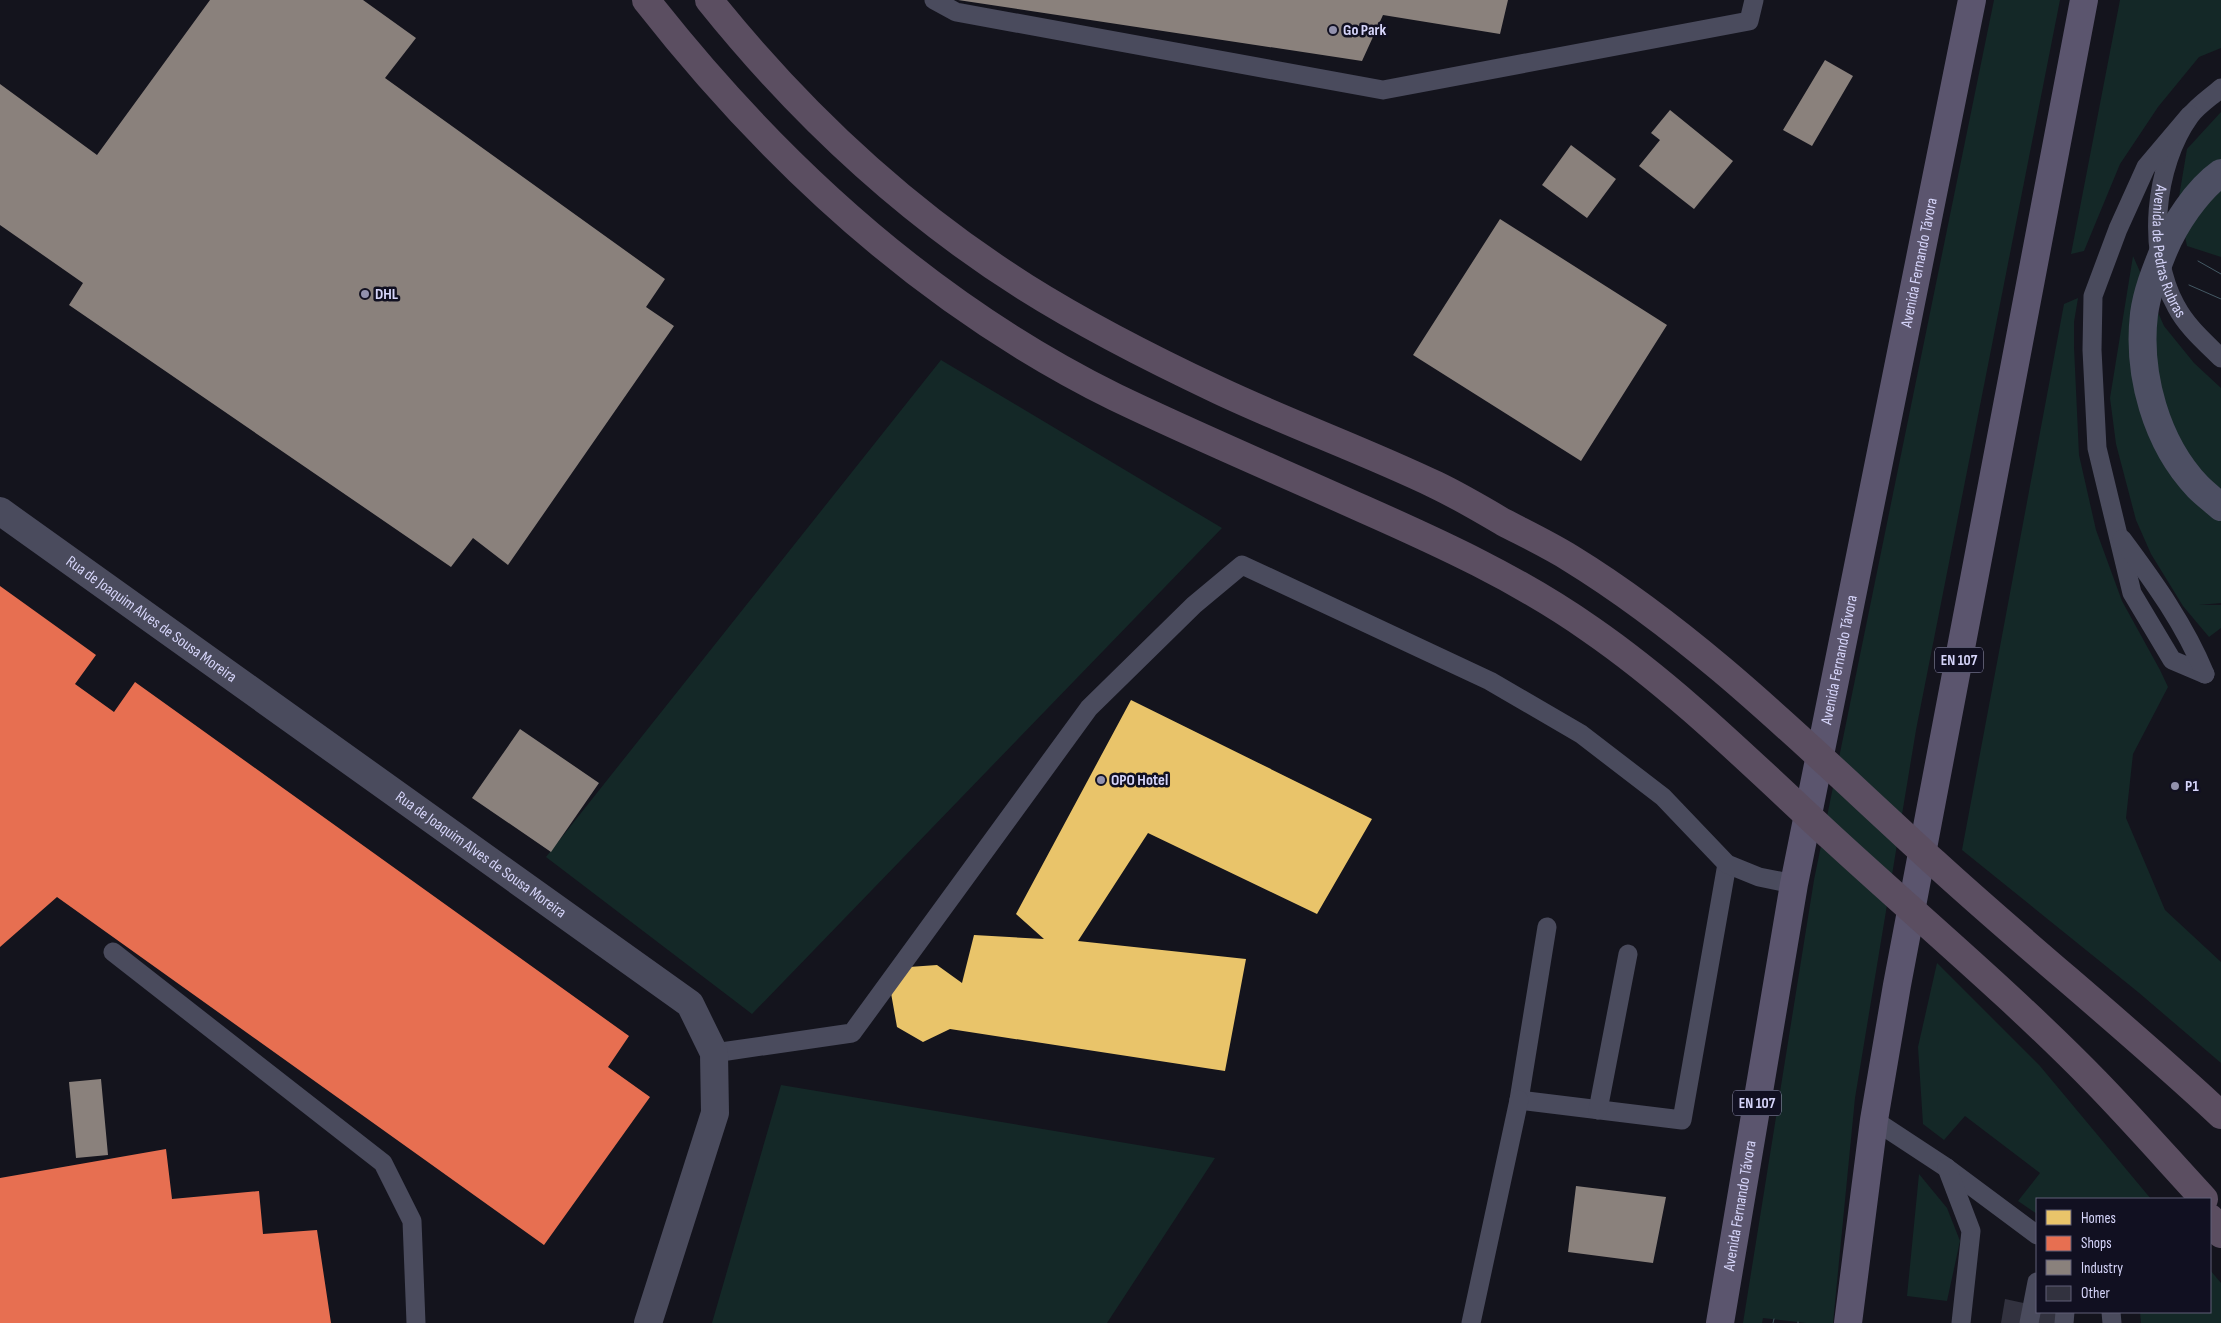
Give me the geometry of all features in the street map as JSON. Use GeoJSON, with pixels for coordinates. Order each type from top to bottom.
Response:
{"type":"FeatureCollection","features":[{"type":"Feature","properties":{"kind":"highway"},"geometry":{"type":"LineString","coordinates":[[646,0],[695,62],[760,133],[801,174],[918,273],[979,316],[1044,358],[1111,395],[1185,430],[1460,552],[1526,588],[1590,628],[1649,674],[1753,766],[2029,1017],[2090,1076],[2203,1198]]}},
{"type":"Feature","properties":{"kind":"highway"},"geometry":{"type":"LineString","coordinates":[[709,0],[736,34],[850,152],[900,196],[960,242],[1024,286],[1156,360],[1224,393],[1439,486],[1568,557],[1632,599],[1671,629],[1768,711],[1955,882],[2165,1062],[2221,1115]]}},
{"type":"Feature","properties":{"kind":"highway"},"geometry":{"type":"LineString","coordinates":[[2165,1062],[2221,1103]]}},
{"type":"Feature","properties":{"kind":"highway"},"geometry":{"type":"LineString","coordinates":[[2159,1151],[2194,1198]]}},
{"type":"Feature","properties":{"kind":"highway"},"geometry":{"type":"LineString","coordinates":[[2159,1151],[2221,1200]]}},
{"type":"Feature","properties":{"kind":"highway"},"geometry":{"type":"LineString","coordinates":[[2211,1206],[2221,1217]]}},
{"type":"Feature","properties":{"kind":"highway"},"geometry":{"type":"LineString","coordinates":[[2211,1219],[2221,1234]]}},
{"type":"Feature","properties":{"kind":"main road","name":"Avenida Fernando Távora"},"geometry":{"type":"LineString","coordinates":[[1720,1323],[1794,884],[1972,0]]}},
{"type":"Feature","properties":{"kind":"main road","name":"EN 107"},"geometry":{"type":"LineString","coordinates":[[1848,1323],[1874,1120],[1897,985],[2084,0]]}},
{"type":"Feature","properties":{"kind":"main road"},"geometry":{"type":"LineString","coordinates":[[2221,173],[2191,204],[2170,235],[2150,287],[2144,314],[2144,353],[2148,388],[2159,424],[2176,458],[2198,487],[2221,507]]}},
{"type":"Feature","properties":{"kind":"street","name":"Rua de Joaquim Alves de Sousa Moreira"},"geometry":{"type":"LineString","coordinates":[[0,511],[690,1004],[714,1053],[715,1113],[648,1323]]}},
{"type":"Feature","properties":{"kind":"lane"},"geometry":{"type":"LineString","coordinates":[[934,0],[956,12],[1383,90],[1749,21],[1754,0]]}},
{"type":"Feature","properties":{"kind":"lane","name":"Avenida de Pedras Rubras"},"geometry":{"type":"LineString","coordinates":[[2221,88],[2190,115],[2169,153],[2159,188],[2160,256],[2164,280],[2176,307],[2192,330],[2221,358]]}},
{"type":"Feature","properties":{"kind":"lane"},"geometry":{"type":"LineString","coordinates":[[2115,530],[2153,581],[2193,643],[2206,674],[2172,660],[2132,593],[2115,530],[2097,448],[2092,350],[2093,296],[2118,229],[2146,167],[2190,115]]}},
{"type":"Feature","properties":{"kind":"lane"},"geometry":{"type":"LineString","coordinates":[[714,1053],[852,1032],[1089,708],[1194,605],[1242,564],[1490,681],[1581,734],[1663,797],[1727,864],[1759,877],[1794,884]]}},
{"type":"Feature","properties":{"kind":"lane"},"geometry":{"type":"LineString","coordinates":[[1519,1100],[1682,1120],[1727,864]]}},
{"type":"Feature","properties":{"kind":"lane"},"geometry":{"type":"LineString","coordinates":[[1471,1323],[1519,1100],[1547,927]]}},
{"type":"Feature","properties":{"kind":"lane"},"geometry":{"type":"LineString","coordinates":[[114,952],[383,1163],[412,1221],[416,1323]]}},
{"type":"Feature","properties":{"kind":"lane"},"geometry":{"type":"LineString","coordinates":[[1598,1110],[1628,954]]}},
{"type":"Feature","properties":{"kind":"lane"},"geometry":{"type":"LineString","coordinates":[[1874,1120],[1947,1168],[2036,1234]]}},
{"type":"Feature","properties":{"kind":"lane"},"geometry":{"type":"LineString","coordinates":[[1947,1168],[1972,1231],[1961,1323]]}},
{"type":"Feature","properties":{"kind":"lane"},"geometry":{"type":"LineString","coordinates":[[2029,1323],[2036,1287]]}},
{"type":"Feature","properties":{"kind":"green space"},"geometry":{"type":"Polygon","coordinates":[[[1994,0],[2060,0],[1916,730],[1855,1098],[1833,1323],[1806,1323],[1763,1318],[1762,1323],[1743,1323],[1814,880],[1994,0]]]}},
{"type":"Feature","properties":{"kind":"green space"},"geometry":{"type":"Polygon","coordinates":[[[2120,0],[2221,0],[2221,48],[2199,57],[2158,107],[2120,164],[2084,251],[2071,254],[2120,0]]]}},
{"type":"Feature","properties":{"kind":"green space"},"geometry":{"type":"Polygon","coordinates":[[[2221,112],[2221,257],[2187,246],[2178,203],[2187,149],[2221,112]]]}},
{"type":"Feature","properties":{"kind":"green space"},"geometry":{"type":"Polygon","coordinates":[[[2133,256],[2164,326],[2194,363],[2221,388],[2221,603],[2199,605],[2221,605],[2221,628],[2209,637],[2183,606],[2151,554],[2136,520],[2116,444],[2110,398],[2133,256]]]}},
{"type":"Feature","properties":{"kind":"green space"},"geometry":{"type":"Polygon","coordinates":[[[2078,298],[2074,322],[2074,347],[2079,455],[2096,530],[2122,601],[2168,687],[2133,754],[2126,818],[2165,910],[2221,962],[2221,1063],[2138,992],[1962,850],[2064,304],[2078,298]]]}},
{"type":"Feature","properties":{"kind":"green space"},"geometry":{"type":"Polygon","coordinates":[[[941,360],[1222,528],[752,1014],[546,857],[941,360]]]}},
{"type":"Feature","properties":{"kind":"green space"},"geometry":{"type":"Polygon","coordinates":[[[1937,963],[2040,1066],[2150,1198],[2036,1198],[2036,1213],[2018,1201],[2040,1173],[1965,1116],[1944,1140],[1923,1124],[1918,1047],[1937,963]]]}},
{"type":"Feature","properties":{"kind":"green space"},"geometry":{"type":"Polygon","coordinates":[[[781,1085],[1215,1158],[1107,1323],[712,1323],[781,1085]]]}},
{"type":"Feature","properties":{"kind":"green space"},"geometry":{"type":"Polygon","coordinates":[[[1919,1174],[1947,1208],[1960,1241],[1947,1301],[1907,1296],[1919,1174]]]}},
{"type":"Feature","properties":{"kind":"green space"},"geometry":{"type":"Polygon","coordinates":[[[2211,1271],[2221,1283],[2221,1323],[2141,1323],[2140,1313],[2211,1313],[2211,1271]]]}},
{"type":"Feature","properties":{"kind":"building: Homes"},"geometry":{"type":"Polygon","coordinates":[[[1131,700],[1372,819],[1317,914],[1148,833],[1078,941],[1246,959],[1225,1071],[950,1029],[923,1042],[897,1027],[891,993],[909,967],[937,965],[962,983],[974,935],[1044,939],[1016,914],[1131,700]]]}},
{"type":"Feature","properties":{"kind":"building: Shops"},"geometry":{"type":"Polygon","coordinates":[[[0,586],[96,655],[75,684],[114,712],[135,682],[629,1036],[608,1067],[650,1097],[544,1245],[57,897],[0,947],[0,586]]]}},
{"type":"Feature","properties":{"kind":"building: Shops"},"geometry":{"type":"Polygon","coordinates":[[[166,1149],[172,1199],[259,1191],[263,1234],[317,1230],[331,1323],[0,1323],[0,1178],[166,1149]]]}},
{"type":"Feature","properties":{"kind":"building: Industry","name":"DHL"},"geometry":{"type":"Polygon","coordinates":[[[210,0],[363,0],[416,38],[385,78],[665,279],[646,307],[674,326],[508,565],[473,538],[451,567],[69,305],[83,283],[0,225],[0,84],[97,155],[210,0]]]}},
{"type":"Feature","properties":{"kind":"building: Industry"},"geometry":{"type":"Polygon","coordinates":[[[958,0],[1508,0],[1500,34],[1383,15],[1362,61],[958,0]]]}},
{"type":"Feature","properties":{"kind":"building: Industry"},"geometry":{"type":"Polygon","coordinates":[[[1825,60],[1853,76],[1812,146],[1783,130],[1825,60]]]}},
{"type":"Feature","properties":{"kind":"building: Industry"},"geometry":{"type":"Polygon","coordinates":[[[1670,110],[1733,161],[1694,209],[1639,166],[1660,140],[1651,133],[1670,110]]]}},
{"type":"Feature","properties":{"kind":"building: Industry"},"geometry":{"type":"Polygon","coordinates":[[[1571,145],[1616,179],[1587,218],[1542,185],[1571,145]]]}},
{"type":"Feature","properties":{"kind":"building: Industry"},"geometry":{"type":"Polygon","coordinates":[[[1500,219],[1667,325],[1581,461],[1413,355],[1500,219]]]}},
{"type":"Feature","properties":{"kind":"building: Industry"},"geometry":{"type":"Polygon","coordinates":[[[520,729],[599,783],[551,852],[472,798],[520,729]]]}},
{"type":"Feature","properties":{"kind":"building: Industry"},"geometry":{"type":"Polygon","coordinates":[[[101,1079],[108,1155],[76,1158],[69,1082],[101,1079]]]}},
{"type":"Feature","properties":{"kind":"building: Industry"},"geometry":{"type":"Polygon","coordinates":[[[1576,1186],[1666,1197],[1653,1263],[1568,1252],[1576,1186]]]}},
{"type":"Feature","properties":{"kind":"building: Other"},"geometry":{"type":"Polygon","coordinates":[[[2005,1299],[2036,1306],[2036,1313],[2074,1313],[2073,1323],[2001,1323],[2005,1299]]]}},
{"type":"Feature","properties":{"kind":"tram line"},"geometry":{"type":"LineString","coordinates":[[2198,261],[2221,274]]}},
{"type":"Feature","properties":{"kind":"tram line"},"geometry":{"type":"LineString","coordinates":[[2189,285],[2221,299]]}},
{"type":"Feature","properties":{"kind":"tram line"},"geometry":{"type":"LineString","coordinates":[[1773,1323],[1774,1319]]}},
{"type":"Feature","properties":{"kind":"place","name":"Go Park"},"geometry":{"type":"Point","coordinates":[1333,30]}},
{"type":"Feature","properties":{"kind":"place","name":"DHL"},"geometry":{"type":"Point","coordinates":[365,294]}},
{"type":"Feature","properties":{"kind":"place","name":"OPO Hotel"},"geometry":{"type":"Point","coordinates":[1101,780]}},
{"type":"Feature","properties":{"kind":"place","name":"P1"},"geometry":{"type":"Point","coordinates":[2175,786]}}]}
